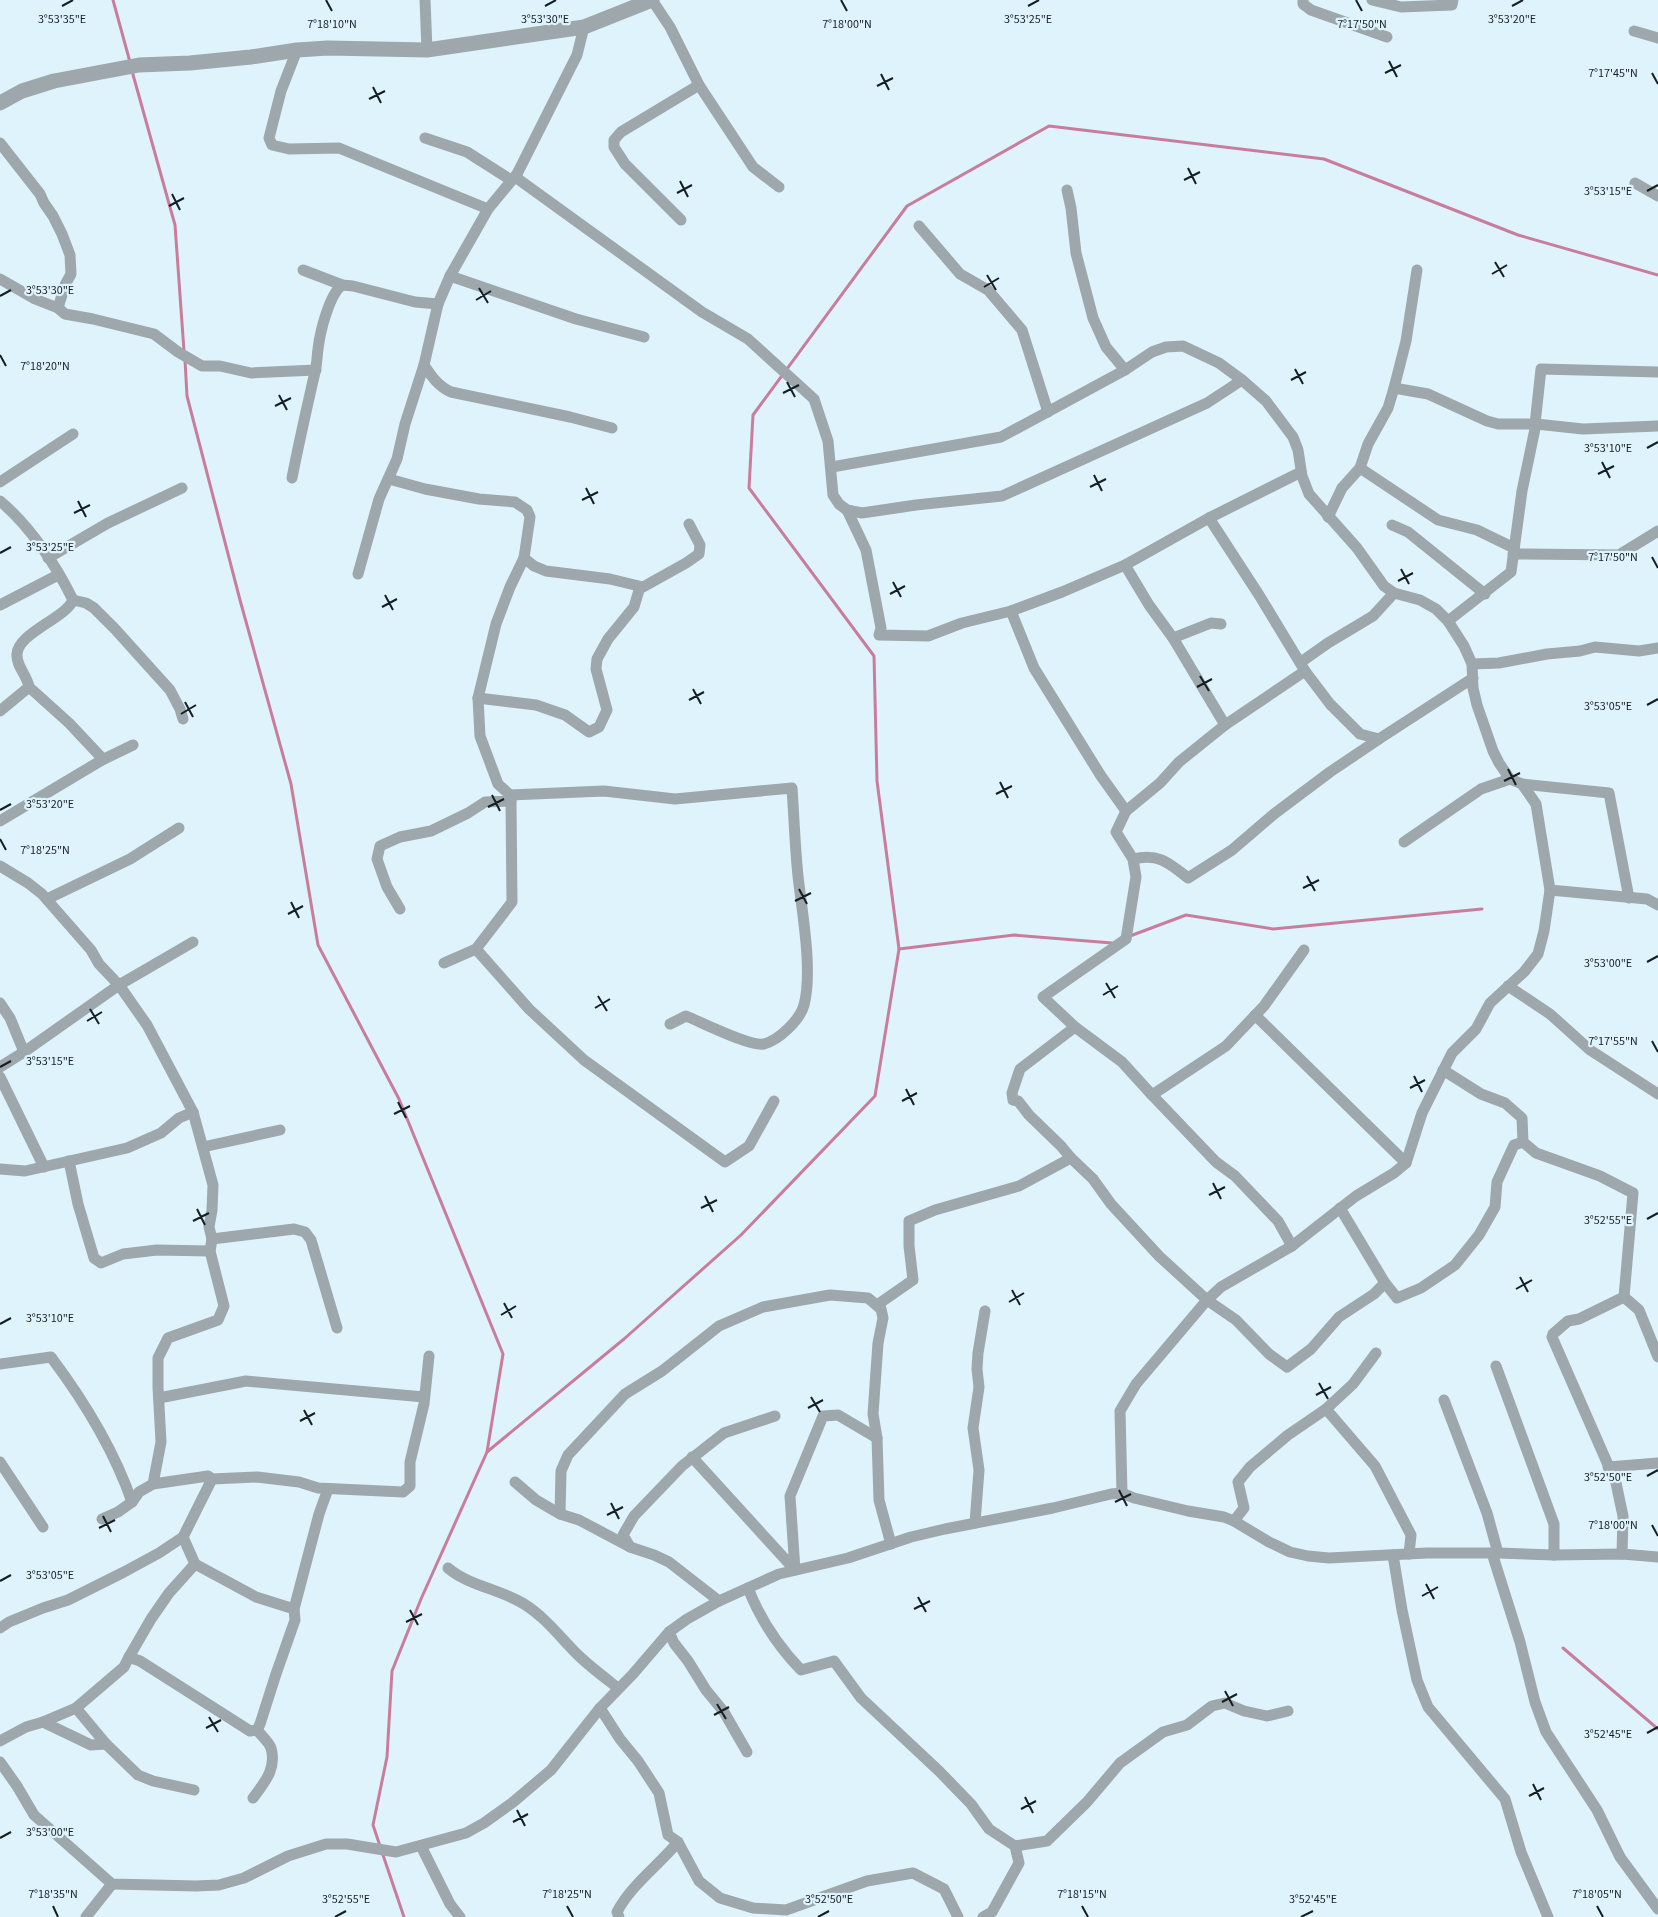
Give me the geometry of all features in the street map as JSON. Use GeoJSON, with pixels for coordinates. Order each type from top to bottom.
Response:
{"type":"FeatureCollection","features":[{"type":"Feature","properties":{"kind":"street"},"geometry":{"type":"LineString","coordinates":[[425,0],[427,50]]}},
{"type":"Feature","properties":{"kind":"street"},"geometry":{"type":"LineString","coordinates":[[0,103],[22,90],[54,81],[139,65],[199,62],[328,48],[427,50],[584,27],[633,4],[652,0],[670,27],[699,85],[753,167],[779,187]]}},
{"type":"Feature","properties":{"kind":"street"},"geometry":{"type":"LineString","coordinates":[[1304,0],[1303,4],[1312,10],[1388,37]]}},
{"type":"Feature","properties":{"kind":"street"},"geometry":{"type":"LineString","coordinates":[[1372,0],[1401,6],[1452,4],[1453,0]]}},
{"type":"Feature","properties":{"kind":"street"},"geometry":{"type":"LineString","coordinates":[[358,574],[374,514],[397,459],[424,365],[438,304],[450,276],[488,209],[514,177],[577,55],[584,27]]}},
{"type":"Feature","properties":{"kind":"street"},"geometry":{"type":"LineString","coordinates":[[1634,31],[1658,38]]}},
{"type":"Feature","properties":{"kind":"street"},"geometry":{"type":"LineString","coordinates":[[297,50],[272,120],[269,138],[272,145],[289,149],[339,148],[488,209]]}},
{"type":"Feature","properties":{"kind":"street"},"geometry":{"type":"LineString","coordinates":[[681,220],[625,164],[614,147],[614,140],[621,132],[699,85]]}},
{"type":"Feature","properties":{"kind":"street"},"geometry":{"type":"LineString","coordinates":[[425,138],[467,152],[518,179],[702,312],[748,339],[814,399],[828,441],[832,467],[833,495],[839,504],[847,510],[862,513],[1002,496],[1199,407],[1242,380]]}},
{"type":"Feature","properties":{"kind":"street"},"geometry":{"type":"LineString","coordinates":[[0,143],[40,194],[62,234],[70,255],[71,274],[65,285],[58,308]]}},
{"type":"Feature","properties":{"kind":"street"},"geometry":{"type":"LineString","coordinates":[[1635,184],[1658,196]]}},
{"type":"Feature","properties":{"kind":"street"},"geometry":{"type":"LineString","coordinates":[[1067,190],[1076,253],[1093,318],[1106,347],[1125,370]]}},
{"type":"Feature","properties":{"kind":"street"},"geometry":{"type":"LineString","coordinates":[[919,226],[960,274],[988,290],[1022,330],[1048,412]]}},
{"type":"Feature","properties":{"kind":"street"},"geometry":{"type":"LineString","coordinates":[[303,270],[342,285],[353,286],[415,302],[438,304]]}},
{"type":"Feature","properties":{"kind":"street"},"geometry":{"type":"LineString","coordinates":[[1328,517],[1342,488],[1360,468],[1368,444],[1388,408],[1406,341],[1417,270]]}},
{"type":"Feature","properties":{"kind":"street"},"geometry":{"type":"LineString","coordinates":[[450,276],[576,319],[644,337]]}},
{"type":"Feature","properties":{"kind":"street"},"geometry":{"type":"LineString","coordinates":[[0,279],[35,299],[58,308],[65,314],[154,334],[178,352],[202,366],[220,366],[251,373],[316,370]]}},
{"type":"Feature","properties":{"kind":"street"},"geometry":{"type":"LineString","coordinates":[[292,478],[316,370],[318,347],[332,298],[336,290],[342,285]]}},
{"type":"Feature","properties":{"kind":"street"},"geometry":{"type":"LineString","coordinates":[[832,467],[1001,437],[1125,370],[1152,352],[1166,346],[1183,346],[1219,364],[1242,380],[1266,401],[1293,437],[1298,450],[1301,472],[1309,494],[1357,548],[1384,586],[1394,593],[1420,600],[1436,608],[1448,621],[1464,646],[1472,664],[1473,688],[1477,705],[1493,751],[1510,779],[1522,784],[1609,793],[1629,898]]}},
{"type":"Feature","properties":{"kind":"street"},"geometry":{"type":"LineString","coordinates":[[424,365],[434,380],[451,392],[570,417],[612,428]]}},
{"type":"Feature","properties":{"kind":"street"},"geometry":{"type":"LineString","coordinates":[[1448,621],[1511,572],[1522,491],[1535,424],[1541,368],[1658,372]]}},
{"type":"Feature","properties":{"kind":"street"},"geometry":{"type":"LineString","coordinates":[[1394,388],[1428,394],[1488,421],[1583,429],[1658,426]]}},
{"type":"Feature","properties":{"kind":"street"},"geometry":{"type":"LineString","coordinates":[[0,482],[73,434]]}},
{"type":"Feature","properties":{"kind":"street"},"geometry":{"type":"LineString","coordinates":[[1360,468],[1438,520],[1477,530],[1514,551],[1619,555],[1658,531]]}},
{"type":"Feature","properties":{"kind":"street"},"geometry":{"type":"LineString","coordinates":[[847,510],[866,550],[881,628],[880,634],[928,636],[962,623],[1011,611],[1125,565],[1209,518],[1301,472]]}},
{"type":"Feature","properties":{"kind":"street"},"geometry":{"type":"LineString","coordinates":[[389,479],[425,489],[479,499],[515,502],[527,510],[530,518],[524,558],[510,587],[496,624],[478,698],[480,736],[498,784],[510,798],[512,902],[476,949],[444,962]]}},
{"type":"Feature","properties":{"kind":"street"},"geometry":{"type":"LineString","coordinates":[[48,558],[108,523],[182,488]]}},
{"type":"Feature","properties":{"kind":"street"},"geometry":{"type":"LineString","coordinates":[[0,501],[34,535],[73,600],[86,603],[94,608],[170,690],[180,708],[183,720]]}},
{"type":"Feature","properties":{"kind":"street"},"geometry":{"type":"LineString","coordinates":[[1209,518],[1303,667],[1330,704],[1360,734],[1379,739]]}},
{"type":"Feature","properties":{"kind":"street"},"geometry":{"type":"LineString","coordinates":[[524,558],[534,566],[546,571],[610,579],[640,587],[646,586],[699,554],[700,546],[688,524]]}},
{"type":"Feature","properties":{"kind":"street"},"geometry":{"type":"LineString","coordinates":[[1392,525],[1408,532],[1485,594]]}},
{"type":"Feature","properties":{"kind":"street"},"geometry":{"type":"LineString","coordinates":[[1125,565],[1149,605],[1173,638],[1225,725]]}},
{"type":"Feature","properties":{"kind":"street"},"geometry":{"type":"LineString","coordinates":[[0,605],[58,575]]}},
{"type":"Feature","properties":{"kind":"street"},"geometry":{"type":"LineString","coordinates":[[478,698],[536,705],[565,715],[589,732],[599,727],[607,710],[596,669],[597,659],[608,639],[634,607],[640,587]]}},
{"type":"Feature","properties":{"kind":"street"},"geometry":{"type":"LineString","coordinates":[[1292,1246],[1278,1221],[1235,1176],[1216,1162],[1122,1062],[1075,1027],[1043,997],[1126,939],[1136,877],[1133,859],[1116,832],[1126,811],[1160,783],[1179,762],[1303,667],[1328,643],[1373,616],[1394,593]]}},
{"type":"Feature","properties":{"kind":"street"},"geometry":{"type":"LineString","coordinates":[[73,600],[67,610],[49,621],[20,644],[17,653],[29,687],[69,723],[102,760]]}},
{"type":"Feature","properties":{"kind":"street"},"geometry":{"type":"LineString","coordinates":[[1011,611],[1034,668],[1101,776],[1126,811]]}},
{"type":"Feature","properties":{"kind":"street"},"geometry":{"type":"LineString","coordinates":[[1173,638],[1211,623],[1221,624]]}},
{"type":"Feature","properties":{"kind":"street"},"geometry":{"type":"LineString","coordinates":[[1472,664],[1499,663],[1595,647],[1639,651],[1658,648]]}},
{"type":"Feature","properties":{"kind":"street"},"geometry":{"type":"LineString","coordinates":[[1133,859],[1142,857],[1164,860],[1188,878],[1232,850],[1282,808],[1330,772],[1474,678]]}},
{"type":"Feature","properties":{"kind":"street"},"geometry":{"type":"LineString","coordinates":[[0,711],[29,687]]}},
{"type":"Feature","properties":{"kind":"street"},"geometry":{"type":"LineString","coordinates":[[0,820],[102,760],[133,745]]}},
{"type":"Feature","properties":{"kind":"street"},"geometry":{"type":"LineString","coordinates":[[1404,842],[1481,789],[1510,779]]}},
{"type":"Feature","properties":{"kind":"street"},"geometry":{"type":"LineString","coordinates":[[1122,1493],[1120,1411],[1136,1384],[1208,1300],[1222,1288],[1292,1246],[1356,1196],[1394,1173],[1406,1162],[1416,1128],[1452,1053],[1476,1028],[1490,1003],[1524,972],[1538,954],[1544,931],[1550,890],[1536,804],[1522,784]]}},
{"type":"Feature","properties":{"kind":"street"},"geometry":{"type":"LineString","coordinates":[[400,910],[387,887],[377,859],[380,846],[400,837],[431,831],[468,814],[485,802],[510,798],[604,791],[675,799],[792,788],[807,977],[804,1006],[788,1030],[764,1044],[744,1041],[686,1016],[670,1024]]}},
{"type":"Feature","properties":{"kind":"street"},"geometry":{"type":"LineString","coordinates":[[47,899],[130,859],[179,828]]}},
{"type":"Feature","properties":{"kind":"street"},"geometry":{"type":"LineString","coordinates":[[0,866],[28,883],[47,899],[91,950],[99,964],[119,985],[147,1025],[193,1112],[213,1185],[209,1228],[224,1306],[218,1320],[168,1338],[158,1358],[161,1442],[153,1484]]}},
{"type":"Feature","properties":{"kind":"street"},"geometry":{"type":"LineString","coordinates":[[1550,890],[1647,899],[1658,905]]}},
{"type":"Feature","properties":{"kind":"street"},"geometry":{"type":"LineString","coordinates":[[0,1067],[119,985],[192,942]]}},
{"type":"Feature","properties":{"kind":"street"},"geometry":{"type":"LineString","coordinates":[[476,949],[529,1009],[584,1060],[725,1162],[749,1146],[774,1101]]}},
{"type":"Feature","properties":{"kind":"street"},"geometry":{"type":"LineString","coordinates":[[1152,1096],[1226,1046],[1256,1015],[1304,950]]}},
{"type":"Feature","properties":{"kind":"street"},"geometry":{"type":"LineString","coordinates":[[1508,986],[1550,1014],[1590,1050],[1658,1094]]}},
{"type":"Feature","properties":{"kind":"street"},"geometry":{"type":"LineString","coordinates":[[0,1003],[10,1018],[24,1052]]}},
{"type":"Feature","properties":{"kind":"street"},"geometry":{"type":"LineString","coordinates":[[1256,1015],[1406,1162]]}},
{"type":"Feature","properties":{"kind":"street"},"geometry":{"type":"LineString","coordinates":[[1075,1027],[1020,1069],[1011,1096],[1013,1100],[1018,1101],[1070,1158],[1093,1179],[1111,1204],[1159,1256],[1208,1300],[1236,1320],[1269,1354],[1287,1367],[1311,1349],[1339,1317],[1374,1294],[1385,1284]]}},
{"type":"Feature","properties":{"kind":"street"},"geometry":{"type":"LineString","coordinates":[[1443,1070],[1481,1094],[1505,1103],[1522,1118],[1523,1142],[1536,1153],[1600,1176],[1633,1194],[1624,1297]]}},
{"type":"Feature","properties":{"kind":"street"},"geometry":{"type":"LineString","coordinates":[[0,1077],[44,1167]]}},
{"type":"Feature","properties":{"kind":"street"},"geometry":{"type":"LineString","coordinates":[[0,1169],[25,1171],[127,1148],[161,1133],[179,1118],[193,1112]]}},
{"type":"Feature","properties":{"kind":"street"},"geometry":{"type":"LineString","coordinates":[[203,1147],[280,1130]]}},
{"type":"Feature","properties":{"kind":"street"},"geometry":{"type":"LineString","coordinates":[[1340,1208],[1385,1284],[1397,1298],[1421,1288],[1455,1265],[1479,1235],[1495,1207],[1497,1182],[1514,1146],[1523,1142]]}},
{"type":"Feature","properties":{"kind":"street"},"geometry":{"type":"LineString","coordinates":[[877,1305],[913,1280],[908,1220],[935,1210],[1019,1186],[1070,1158]]}},
{"type":"Feature","properties":{"kind":"street"},"geometry":{"type":"LineString","coordinates":[[69,1161],[78,1204],[94,1258],[101,1263],[124,1254],[211,1245],[294,1229],[304,1232],[311,1240],[337,1328]]}},
{"type":"Feature","properties":{"kind":"street"},"geometry":{"type":"LineString","coordinates":[[560,1514],[561,1471],[568,1455],[625,1394],[662,1371],[719,1326],[763,1307],[830,1295],[868,1298],[881,1310],[883,1318],[878,1343],[873,1414],[877,1438],[879,1500],[891,1544]]}},
{"type":"Feature","properties":{"kind":"street"},"geometry":{"type":"LineString","coordinates":[[1624,1297],[1639,1310],[1658,1357]]}},
{"type":"Feature","properties":{"kind":"street"},"geometry":{"type":"LineString","coordinates":[[1622,1554],[1623,1516],[1616,1483],[1552,1334],[1568,1321],[1579,1318],[1624,1297]]}},
{"type":"Feature","properties":{"kind":"street"},"geometry":{"type":"LineString","coordinates":[[975,1523],[978,1470],[973,1428],[979,1388],[978,1353],[985,1311]]}},
{"type":"Feature","properties":{"kind":"street"},"geometry":{"type":"LineString","coordinates":[[1234,1521],[1244,1508],[1238,1482],[1258,1461],[1288,1435],[1326,1409],[1353,1384],[1376,1353]]}},
{"type":"Feature","properties":{"kind":"street"},"geometry":{"type":"LineString","coordinates":[[102,1519],[118,1512],[132,1502],[139,1492],[153,1484],[208,1476],[212,1479],[257,1477],[299,1482],[328,1489],[404,1492],[410,1486],[410,1462],[424,1397],[429,1356]]}},
{"type":"Feature","properties":{"kind":"street"},"geometry":{"type":"LineString","coordinates":[[0,1364],[51,1357],[71,1384],[109,1448],[132,1502]]}},
{"type":"Feature","properties":{"kind":"street"},"geometry":{"type":"LineString","coordinates":[[1496,1366],[1554,1524],[1554,1555]]}},
{"type":"Feature","properties":{"kind":"street"},"geometry":{"type":"LineString","coordinates":[[159,1398],[246,1381],[424,1397]]}},
{"type":"Feature","properties":{"kind":"street"},"geometry":{"type":"LineString","coordinates":[[1444,1400],[1487,1513],[1495,1553],[1535,1702],[1546,1732],[1597,1810],[1620,1858],[1658,1909]]}},
{"type":"Feature","properties":{"kind":"street"},"geometry":{"type":"LineString","coordinates":[[1326,1409],[1375,1466],[1411,1535],[1409,1554]]}},
{"type":"Feature","properties":{"kind":"street"},"geometry":{"type":"LineString","coordinates":[[795,1570],[790,1496],[823,1416],[838,1415],[877,1438]]}},
{"type":"Feature","properties":{"kind":"street"},"geometry":{"type":"LineString","coordinates":[[630,1548],[623,1535],[634,1516],[682,1466],[724,1433],[775,1416]]}},
{"type":"Feature","properties":{"kind":"street"},"geometry":{"type":"LineString","coordinates":[[692,1458],[795,1570]]}},
{"type":"Feature","properties":{"kind":"street"},"geometry":{"type":"LineString","coordinates":[[0,1462],[43,1526]]}},
{"type":"Feature","properties":{"kind":"street"},"geometry":{"type":"LineString","coordinates":[[1608,1467],[1658,1463]]}},
{"type":"Feature","properties":{"kind":"street"},"geometry":{"type":"LineString","coordinates":[[0,1628],[9,1622],[43,1608],[68,1600],[159,1553],[183,1537],[212,1479]]}},
{"type":"Feature","properties":{"kind":"street"},"geometry":{"type":"LineString","coordinates":[[515,1482],[536,1500],[560,1514],[578,1520],[630,1548],[654,1555],[669,1562],[719,1601]]}},
{"type":"Feature","properties":{"kind":"street"},"geometry":{"type":"LineString","coordinates":[[257,1730],[295,1620],[294,1609],[319,1514],[328,1489]]}},
{"type":"Feature","properties":{"kind":"street"},"geometry":{"type":"LineString","coordinates":[[0,1762],[34,1815],[112,1884],[219,1885],[244,1878],[288,1856],[326,1844],[347,1844],[396,1852],[466,1833],[512,1803],[551,1770],[600,1708],[669,1632],[686,1619],[719,1601],[779,1574],[848,1558],[911,1537],[1122,1493],[1134,1498],[1188,1511],[1224,1517],[1290,1552],[1308,1556],[1329,1558],[1409,1554],[1495,1553],[1554,1555],[1622,1554],[1658,1557]]}},
{"type":"Feature","properties":{"kind":"street"},"geometry":{"type":"LineString","coordinates":[[183,1537],[196,1564],[256,1597],[294,1609]]}},
{"type":"Feature","properties":{"kind":"street"},"geometry":{"type":"LineString","coordinates":[[1393,1555],[1402,1610],[1417,1680],[1424,1698],[1428,1707],[1506,1799],[1521,1852],[1548,1917]]}},
{"type":"Feature","properties":{"kind":"street"},"geometry":{"type":"LineString","coordinates":[[0,1741],[26,1727],[76,1708],[124,1667],[151,1619],[169,1593],[196,1564]]}},
{"type":"Feature","properties":{"kind":"street"},"geometry":{"type":"LineString","coordinates":[[448,1568],[460,1577],[500,1591],[524,1604],[543,1618],[578,1655],[618,1688]]}},
{"type":"Feature","properties":{"kind":"street"},"geometry":{"type":"LineString","coordinates":[[748,1588],[757,1611],[784,1652],[801,1670],[834,1661],[861,1698],[897,1730],[971,1804],[989,1829],[1015,1846],[1047,1841],[1087,1802],[1120,1763],[1163,1732],[1186,1724],[1212,1706],[1225,1704],[1244,1711],[1267,1716],[1288,1711]]}},
{"type":"Feature","properties":{"kind":"street"},"geometry":{"type":"LineString","coordinates":[[669,1632],[706,1690],[724,1712],[747,1752]]}},
{"type":"Feature","properties":{"kind":"street"},"geometry":{"type":"LineString","coordinates":[[129,1656],[140,1661],[250,1731],[257,1730]]}},
{"type":"Feature","properties":{"kind":"street"},"geometry":{"type":"LineString","coordinates":[[76,1708],[106,1744],[138,1775],[153,1781],[194,1790]]}},
{"type":"Feature","properties":{"kind":"street"},"geometry":{"type":"LineString","coordinates":[[600,1708],[620,1740],[638,1761],[659,1793],[668,1835],[678,1842],[699,1881],[720,1898],[754,1908],[786,1910],[867,1881],[913,1873],[944,1889],[958,1917]]}},
{"type":"Feature","properties":{"kind":"street"},"geometry":{"type":"LineString","coordinates":[[43,1722],[91,1745],[106,1744]]}},
{"type":"Feature","properties":{"kind":"street"},"geometry":{"type":"LineString","coordinates":[[253,1798],[270,1775],[272,1760],[270,1747],[257,1730]]}},
{"type":"Feature","properties":{"kind":"street"},"geometry":{"type":"LineString","coordinates":[[619,1917],[616,1912],[623,1901],[678,1842]]}},
{"type":"Feature","properties":{"kind":"street"},"geometry":{"type":"LineString","coordinates":[[421,1846],[450,1904],[460,1917]]}},
{"type":"Feature","properties":{"kind":"street"},"geometry":{"type":"LineString","coordinates":[[983,1917],[992,1912],[1019,1863],[1015,1846]]}},
{"type":"Feature","properties":{"kind":"street"},"geometry":{"type":"LineString","coordinates":[[86,1917],[112,1884]]}},
{"type":"Feature","properties":{"kind":"waterway"},"geometry":{"type":"LineString","coordinates":[[113,0],[130,62]]}},
{"type":"Feature","properties":{"kind":"waterway"},"geometry":{"type":"LineString","coordinates":[[132,71],[175,225],[184,351]]}},
{"type":"Feature","properties":{"kind":"waterway"},"geometry":{"type":"LineString","coordinates":[[487,1452],[624,1339],[741,1235],[875,1096],[899,949],[877,781],[874,656],[749,488],[753,415],[907,206],[1049,126],[1324,159],[1518,235],[1658,275]]}},
{"type":"Feature","properties":{"kind":"waterway"},"geometry":{"type":"LineString","coordinates":[[185,360],[187,396],[240,600],[291,784],[318,945],[399,1099],[503,1354],[487,1452],[421,1599],[392,1671],[387,1757],[373,1825],[380,1846]]}},
{"type":"Feature","properties":{"kind":"waterway"},"geometry":{"type":"LineString","coordinates":[[1130,936],[1186,915],[1273,929],[1482,909]]}},
{"type":"Feature","properties":{"kind":"waterway"},"geometry":{"type":"LineString","coordinates":[[899,949],[1014,935],[1112,943]]}},
{"type":"Feature","properties":{"kind":"waterway"},"geometry":{"type":"LineString","coordinates":[[1563,1648],[1658,1729]]}},
{"type":"Feature","properties":{"kind":"waterway"},"geometry":{"type":"LineString","coordinates":[[382,1852],[404,1917]]}}]}
